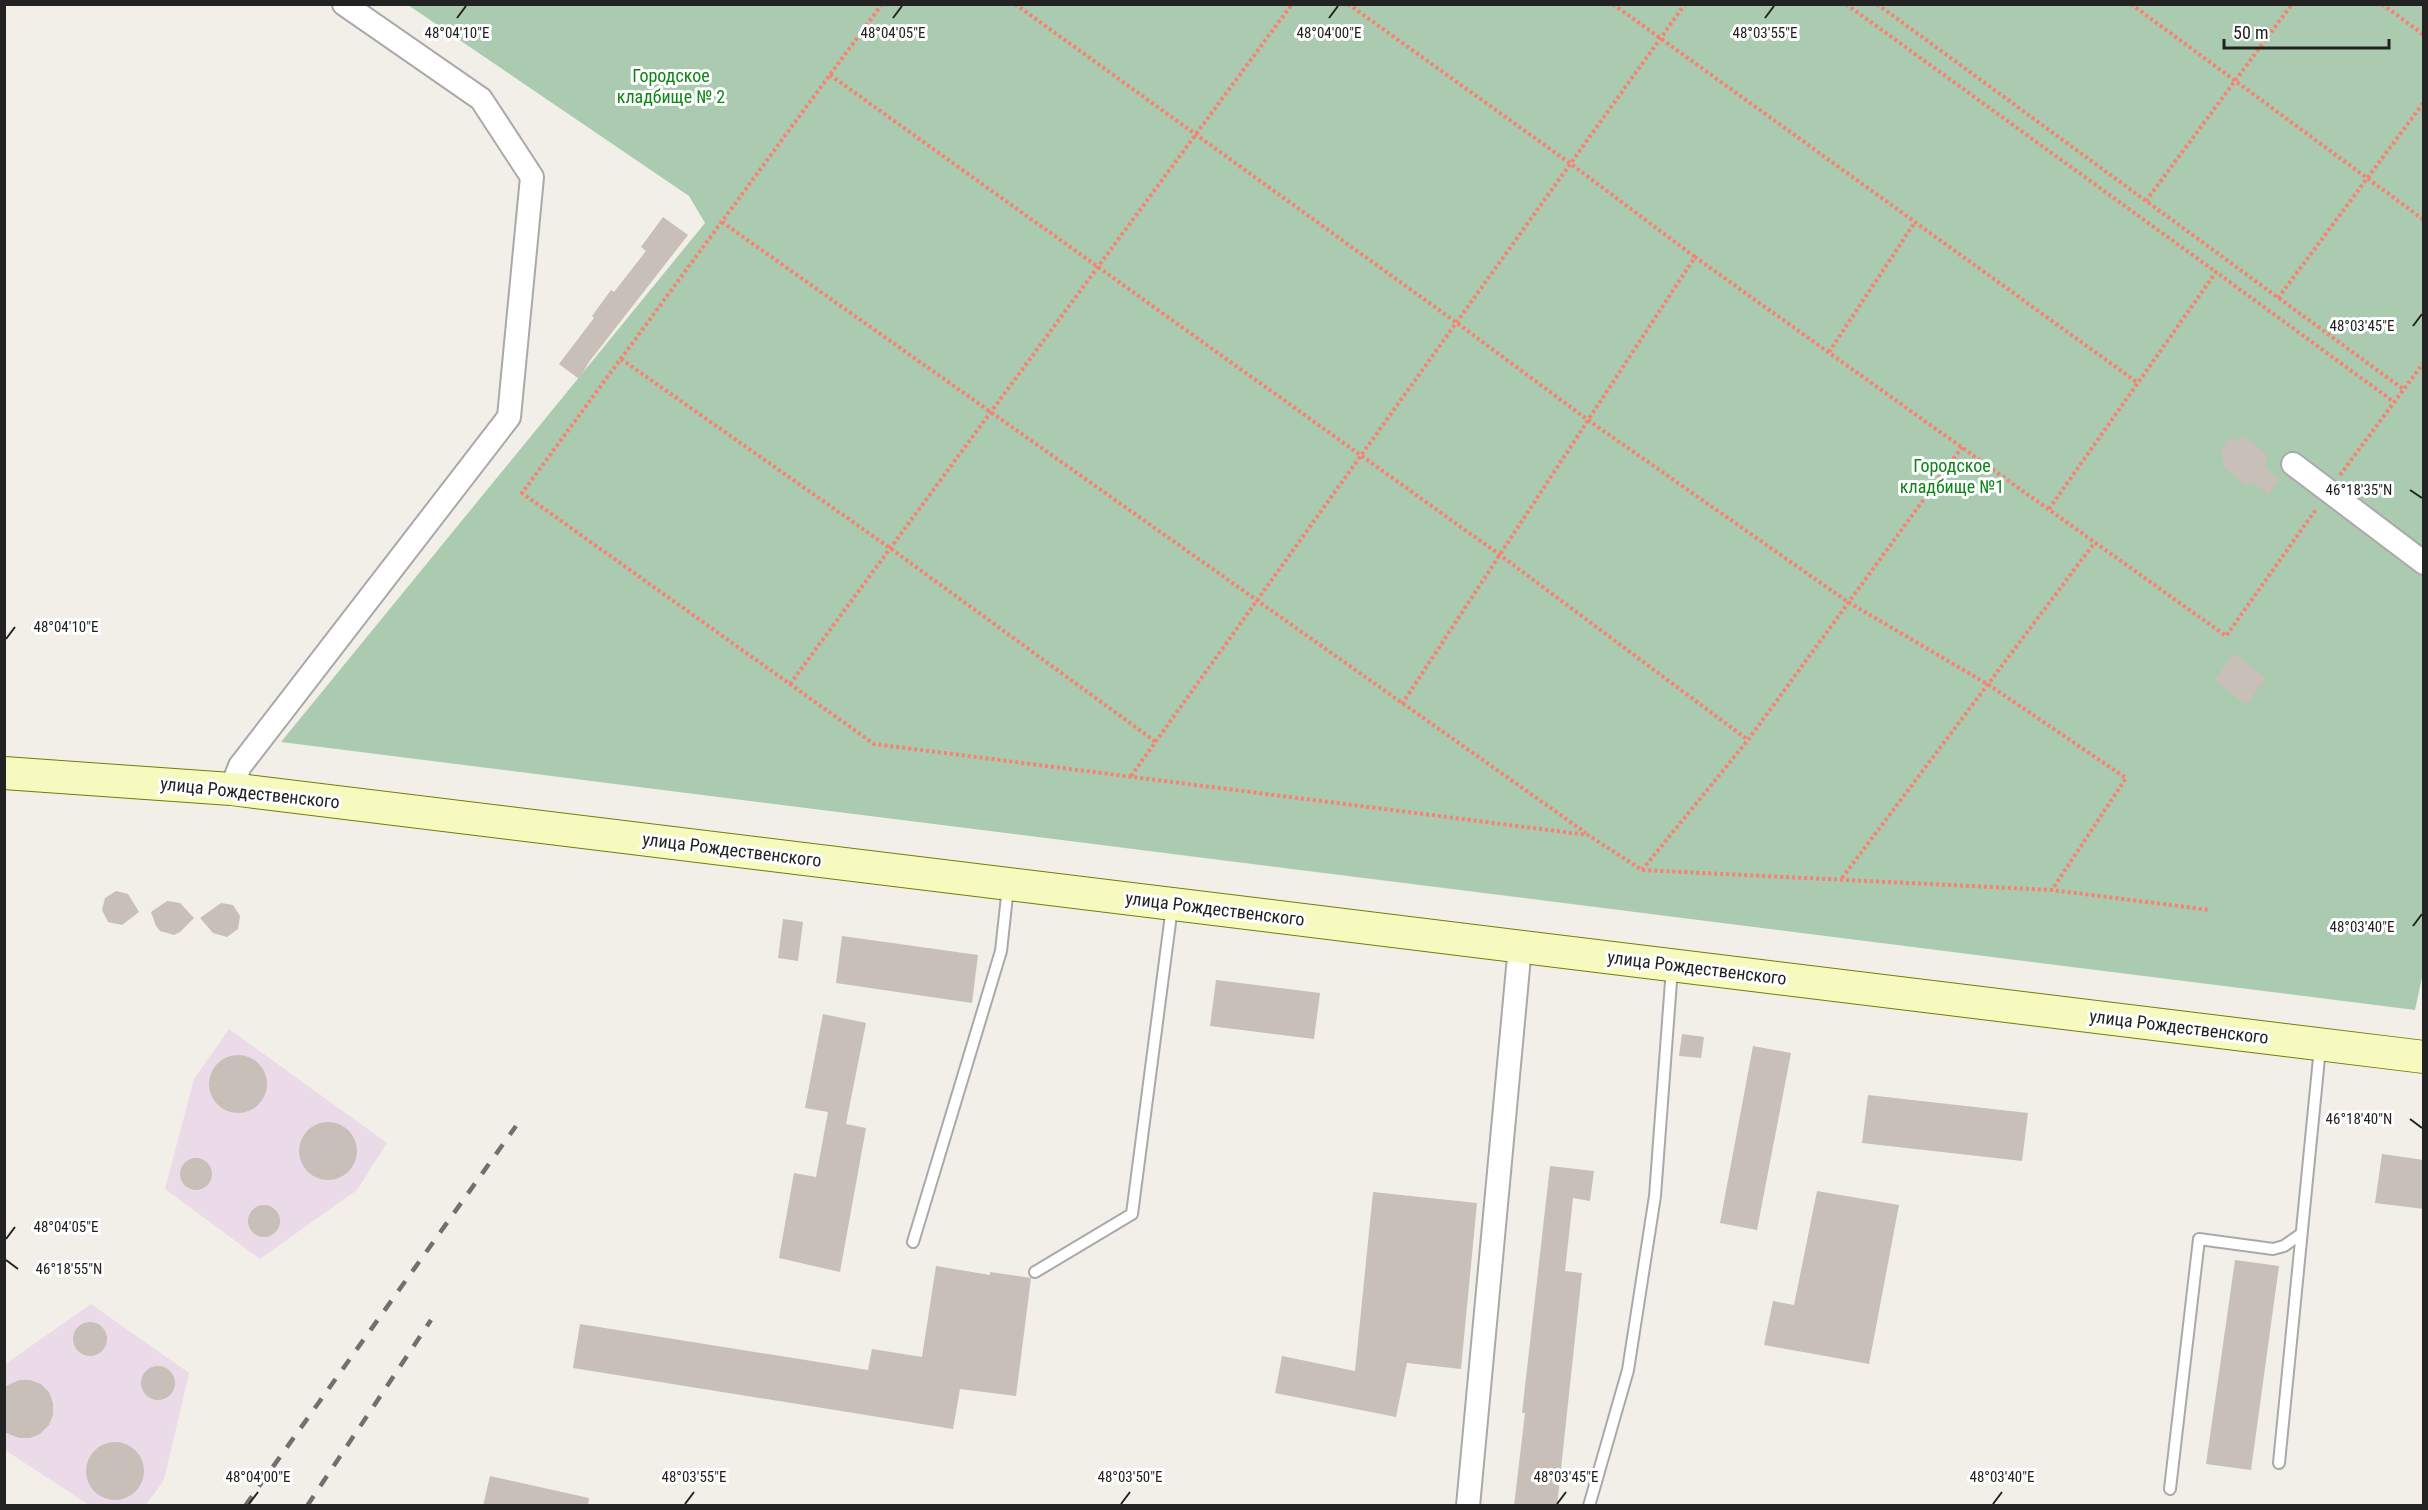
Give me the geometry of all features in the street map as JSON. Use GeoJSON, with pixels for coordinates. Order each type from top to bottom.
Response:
{"type":"FeatureCollection","features":[{"type":"Feature","properties":{"kind":"main road","name":"улица Рождественского"},"geometry":{"type":"LineString","coordinates":[[4,773],[231,789],[1520,945],[2424,1058]]}},
{"type":"Feature","properties":{"kind":"street"},"geometry":{"type":"LineString","coordinates":[[231,789],[240,766],[509,417],[532,177],[482,99],[344,4]]}},
{"type":"Feature","properties":{"kind":"street"},"geometry":{"type":"LineString","coordinates":[[2293,465],[2424,563]]}},
{"type":"Feature","properties":{"kind":"street"},"geometry":{"type":"LineString","coordinates":[[1468,1506],[1520,945]]}},
{"type":"Feature","properties":{"kind":"lane"},"geometry":{"type":"LineString","coordinates":[[913,1242],[1000,951],[1008,883]]}},
{"type":"Feature","properties":{"kind":"lane"},"geometry":{"type":"LineString","coordinates":[[1035,1272],[1132,1214],[1172,903]]}},
{"type":"Feature","properties":{"kind":"lane"},"geometry":{"type":"LineString","coordinates":[[1589,1506],[1628,1370],[1655,1196],[1672,964]]}},
{"type":"Feature","properties":{"kind":"lane"},"geometry":{"type":"LineString","coordinates":[[2279,1463],[2320,1045]]}},
{"type":"Feature","properties":{"kind":"lane"},"geometry":{"type":"LineString","coordinates":[[2170,1489],[2199,1239],[2273,1249],[2284,1246],[2301,1234]]}},
{"type":"Feature","properties":{"kind":"path"},"geometry":{"type":"LineString","coordinates":[[882,4],[522,493],[874,744],[1588,835]]}},
{"type":"Feature","properties":{"kind":"path"},"geometry":{"type":"LineString","coordinates":[[1015,4],[1588,420],[1848,602],[1989,685],[2126,778],[2052,891]]}},
{"type":"Feature","properties":{"kind":"path"},"geometry":{"type":"LineString","coordinates":[[790,684],[1292,4]]}},
{"type":"Feature","properties":{"kind":"path"},"geometry":{"type":"LineString","coordinates":[[1348,4],[1571,164],[1695,257],[2226,636],[2424,362]]}},
{"type":"Feature","properties":{"kind":"path"},"geometry":{"type":"LineString","coordinates":[[1613,4],[2138,383]]}},
{"type":"Feature","properties":{"kind":"path"},"geometry":{"type":"LineString","coordinates":[[1131,776],[1685,4]]}},
{"type":"Feature","properties":{"kind":"path"},"geometry":{"type":"LineString","coordinates":[[1846,4],[2394,402]]}},
{"type":"Feature","properties":{"kind":"path"},"geometry":{"type":"LineString","coordinates":[[1877,4],[2403,389]]}},
{"type":"Feature","properties":{"kind":"path"},"geometry":{"type":"LineString","coordinates":[[2131,4],[2424,220]]}},
{"type":"Feature","properties":{"kind":"path"},"geometry":{"type":"LineString","coordinates":[[2146,201],[2292,4]]}},
{"type":"Feature","properties":{"kind":"path"},"geometry":{"type":"LineString","coordinates":[[2382,4],[2424,35]]}},
{"type":"Feature","properties":{"kind":"path"},"geometry":{"type":"LineString","coordinates":[[830,75],[1500,555],[1748,740]]}},
{"type":"Feature","properties":{"kind":"path"},"geometry":{"type":"LineString","coordinates":[[2278,298],[2424,102]]}},
{"type":"Feature","properties":{"kind":"path"},"geometry":{"type":"LineString","coordinates":[[722,222],[1257,602],[1588,835],[1642,870],[1842,878],[2052,891],[2210,910]]}},
{"type":"Feature","properties":{"kind":"path"},"geometry":{"type":"LineString","coordinates":[[1829,352],[1915,222]]}},
{"type":"Feature","properties":{"kind":"path"},"geometry":{"type":"LineString","coordinates":[[1402,704],[1695,257]]}},
{"type":"Feature","properties":{"kind":"path"},"geometry":{"type":"LineString","coordinates":[[2049,509],[2216,272]]}},
{"type":"Feature","properties":{"kind":"path"},"geometry":{"type":"LineString","coordinates":[[621,359],[890,548],[1156,742]]}},
{"type":"Feature","properties":{"kind":"path"},"geometry":{"type":"LineString","coordinates":[[1642,870],[1748,740],[1962,447]]}},
{"type":"Feature","properties":{"kind":"path"},"geometry":{"type":"LineString","coordinates":[[1842,878],[2095,542]]}},
{"type":"Feature","properties":{"kind":"shaded area"},"geometry":{"type":"Polygon","coordinates":[[[229,1029],[387,1143],[357,1190],[260,1259],[165,1189],[194,1079],[229,1029]]]}},
{"type":"Feature","properties":{"kind":"shaded area"},"geometry":{"type":"Polygon","coordinates":[[[91,1304],[189,1373],[164,1480],[146,1505],[89,1505],[5,1450],[4,1365],[91,1304]]]}},
{"type":"Feature","properties":{"kind":"green space","name":"Городское кладбище №1"},"geometry":{"type":"Polygon","coordinates":[[[408,5],[2423,5],[2424,968],[2415,1010],[281,742],[705,223],[689,196],[408,5]]]}},
{"type":"Feature","properties":{"kind":"building"},"geometry":{"type":"Polygon","coordinates":[[[663,217],[688,235],[589,362],[579,379],[559,364],[594,318],[592,316],[611,290],[614,292],[646,251],[641,247],[663,217]]]}},
{"type":"Feature","properties":{"kind":"building"},"geometry":{"type":"Polygon","coordinates":[[[2243,435],[2267,454],[2265,467],[2280,479],[2268,495],[2253,483],[2247,485],[2240,481],[2224,468],[2221,448],[2230,437],[2238,440],[2243,435]]]}},
{"type":"Feature","properties":{"kind":"building"},"geometry":{"type":"Polygon","coordinates":[[[2234,653],[2266,678],[2246,705],[2214,680],[2234,653]]]}},
{"type":"Feature","properties":{"kind":"building"},"geometry":{"type":"Polygon","coordinates":[[[116,891],[128,894],[139,912],[122,925],[108,922],[102,910],[105,898],[116,891]]]}},
{"type":"Feature","properties":{"kind":"building"},"geometry":{"type":"Polygon","coordinates":[[[167,901],[180,903],[194,918],[174,935],[160,931],[151,912],[167,901]]]}},
{"type":"Feature","properties":{"kind":"building"},"geometry":{"type":"Polygon","coordinates":[[[221,903],[233,905],[240,916],[238,929],[227,937],[213,933],[200,918],[221,903]]]}},
{"type":"Feature","properties":{"kind":"building"},"geometry":{"type":"Polygon","coordinates":[[[783,919],[803,922],[798,961],[778,958],[783,919]]]}},
{"type":"Feature","properties":{"kind":"building"},"geometry":{"type":"Polygon","coordinates":[[[842,936],[978,955],[972,1003],[836,983],[842,936]]]}},
{"type":"Feature","properties":{"kind":"building"},"geometry":{"type":"Polygon","coordinates":[[[1216,980],[1320,993],[1314,1039],[1210,1026],[1216,980]]]}},
{"type":"Feature","properties":{"kind":"building"},"geometry":{"type":"Polygon","coordinates":[[[823,1014],[866,1023],[846,1124],[866,1128],[840,1272],[779,1258],[794,1173],[816,1177],[828,1112],[805,1108],[823,1014]]]}},
{"type":"Feature","properties":{"kind":"building"},"geometry":{"type":"Polygon","coordinates":[[[1682,1034],[1704,1037],[1701,1058],[1679,1056],[1682,1034]]]}},
{"type":"Feature","properties":{"kind":"building"},"geometry":{"type":"Polygon","coordinates":[[[1753,1046],[1791,1053],[1757,1230],[1720,1223],[1753,1046]]]}},
{"type":"Feature","properties":{"kind":"building"},"geometry":{"type":"Polygon","coordinates":[[[232,1055],[244,1055],[259,1063],[267,1078],[267,1090],[259,1105],[244,1113],[232,1113],[217,1105],[209,1090],[209,1078],[217,1063],[232,1055]]]}},
{"type":"Feature","properties":{"kind":"building"},"geometry":{"type":"Polygon","coordinates":[[[1868,1095],[2028,1113],[2022,1161],[1862,1143],[1868,1095]]]}},
{"type":"Feature","properties":{"kind":"building"},"geometry":{"type":"Polygon","coordinates":[[[322,1122],[334,1122],[349,1130],[357,1145],[357,1157],[349,1172],[334,1180],[322,1180],[307,1172],[299,1157],[299,1145],[307,1130],[322,1122]]]}},
{"type":"Feature","properties":{"kind":"building"},"geometry":{"type":"Polygon","coordinates":[[[2382,1154],[2424,1160],[2424,1209],[2375,1203],[2382,1154]]]}},
{"type":"Feature","properties":{"kind":"building"},"geometry":{"type":"Polygon","coordinates":[[[196,1158],[208,1162],[212,1174],[208,1186],[196,1190],[184,1186],[180,1174],[184,1162],[196,1158]]]}},
{"type":"Feature","properties":{"kind":"building"},"geometry":{"type":"Polygon","coordinates":[[[1550,1166],[1594,1171],[1590,1201],[1573,1198],[1565,1271],[1582,1273],[1557,1506],[1514,1506],[1525,1413],[1522,1413],[1550,1166]]]}},
{"type":"Feature","properties":{"kind":"building"},"geometry":{"type":"Polygon","coordinates":[[[1817,1191],[1899,1205],[1869,1364],[1764,1345],[1773,1301],[1794,1305],[1817,1191]]]}},
{"type":"Feature","properties":{"kind":"building"},"geometry":{"type":"Polygon","coordinates":[[[1373,1192],[1477,1203],[1461,1369],[1407,1363],[1396,1417],[1275,1393],[1282,1356],[1355,1371],[1373,1192]]]}},
{"type":"Feature","properties":{"kind":"building"},"geometry":{"type":"Polygon","coordinates":[[[264,1205],[276,1209],[280,1221],[276,1233],[264,1237],[252,1233],[248,1221],[252,1209],[264,1205]]]}},
{"type":"Feature","properties":{"kind":"building"},"geometry":{"type":"Polygon","coordinates":[[[2235,1260],[2279,1266],[2251,1470],[2206,1464],[2235,1260]]]}},
{"type":"Feature","properties":{"kind":"building"},"geometry":{"type":"Polygon","coordinates":[[[936,1266],[990,1275],[990,1272],[1031,1278],[1016,1396],[960,1389],[953,1429],[573,1368],[580,1324],[868,1370],[872,1349],[922,1357],[936,1266]]]}},
{"type":"Feature","properties":{"kind":"building"},"geometry":{"type":"Polygon","coordinates":[[[90,1322],[102,1327],[107,1339],[102,1351],[90,1356],[78,1351],[73,1339],[78,1327],[90,1322]]]}},
{"type":"Feature","properties":{"kind":"building"},"geometry":{"type":"Polygon","coordinates":[[[158,1366],[170,1371],[175,1383],[170,1395],[158,1400],[146,1395],[141,1383],[146,1371],[158,1366]]]}},
{"type":"Feature","properties":{"kind":"building"},"geometry":{"type":"Polygon","coordinates":[[[19,1380],[30,1380],[41,1384],[49,1392],[53,1403],[53,1415],[49,1425],[40,1434],[30,1438],[19,1438],[4,1432],[4,1387],[19,1380]]]}},
{"type":"Feature","properties":{"kind":"building"},"geometry":{"type":"Polygon","coordinates":[[[109,1442],[121,1442],[136,1450],[144,1465],[144,1477],[136,1492],[121,1500],[109,1500],[94,1492],[86,1477],[86,1465],[94,1450],[109,1442]]]}},
{"type":"Feature","properties":{"kind":"building"},"geometry":{"type":"Polygon","coordinates":[[[490,1476],[589,1498],[588,1506],[483,1506],[490,1476]]]}},
{"type":"Feature","properties":{"kind":"railway"},"geometry":{"type":"LineString","coordinates":[[245,1506],[516,1126]]}},
{"type":"Feature","properties":{"kind":"railway"},"geometry":{"type":"LineString","coordinates":[[307,1506],[431,1320]]}},
{"type":"Feature","properties":{"kind":"park label","name":"Городское кладбище № 2"},"geometry":{"type":"Point","coordinates":[671,86]}}]}
